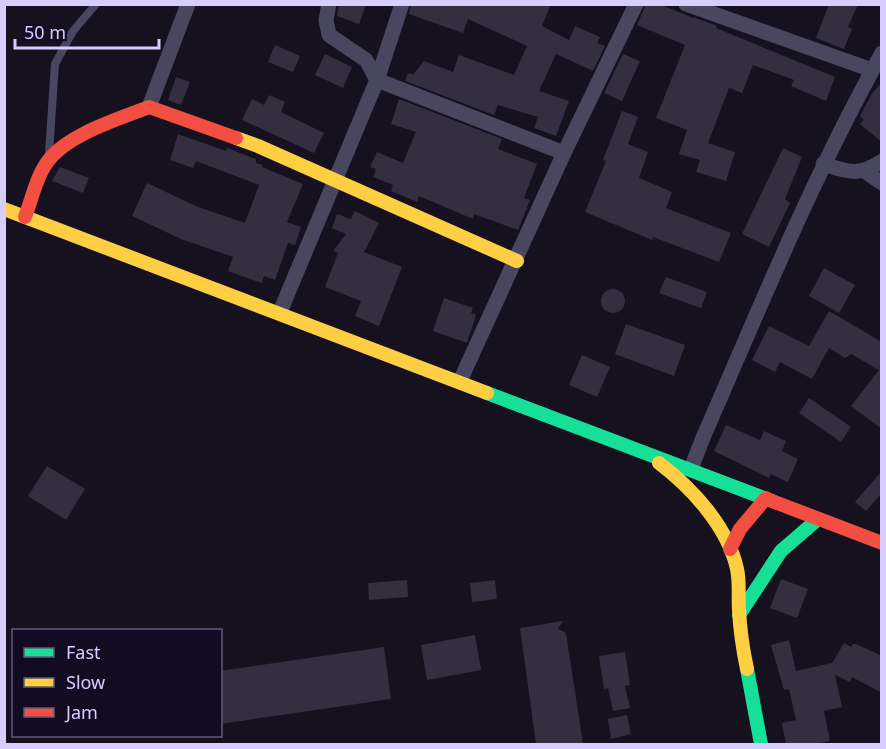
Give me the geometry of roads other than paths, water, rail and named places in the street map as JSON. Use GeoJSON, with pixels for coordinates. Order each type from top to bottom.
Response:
{"type":"FeatureCollection","features":[{"type":"Feature","properties":{"kind":"street"},"geometry":{"type":"LineString","coordinates":[[149,107],[188,4]]}},
{"type":"Feature","properties":{"kind":"street"},"geometry":{"type":"LineString","coordinates":[[329,4],[326,20],[328,35],[366,60],[377,80],[564,153]]}},
{"type":"Feature","properties":{"kind":"street"},"geometry":{"type":"LineString","coordinates":[[280,312],[377,80],[402,4]]}},
{"type":"Feature","properties":{"kind":"street"},"geometry":{"type":"LineString","coordinates":[[460,381],[517,261],[564,153],[636,4]]}},
{"type":"Feature","properties":{"kind":"street"},"geometry":{"type":"LineString","coordinates":[[686,4],[872,70]]}},
{"type":"Feature","properties":{"kind":"street"},"geometry":{"type":"LineString","coordinates":[[691,469],[823,164],[882,53]]}},
{"type":"Feature","properties":{"kind":"street"},"geometry":{"type":"LineString","coordinates":[[25,217],[48,160],[69,143],[88,133],[149,107],[258,146],[517,261]]}},
{"type":"Feature","properties":{"kind":"street"},"geometry":{"type":"LineString","coordinates":[[823,164],[850,173],[866,172],[882,161]]}},
{"type":"Feature","properties":{"kind":"street"},"geometry":{"type":"LineString","coordinates":[[866,172],[882,183]]}},
{"type":"Feature","properties":{"kind":"street"},"geometry":{"type":"LineString","coordinates":[[4,209],[280,312],[882,543]]}},
{"type":"Feature","properties":{"kind":"street"},"geometry":{"type":"LineString","coordinates":[[639,450],[672,472],[709,516],[730,549],[737,568],[739,615],[761,744]]}},
{"type":"Feature","properties":{"kind":"street"},"geometry":{"type":"LineString","coordinates":[[730,549],[740,529],[766,498]]}},
{"type":"Feature","properties":{"kind":"street"},"geometry":{"type":"LineString","coordinates":[[739,615],[781,551],[818,519]]}},
{"type":"Feature","properties":{"kind":"lane"},"geometry":{"type":"LineString","coordinates":[[48,160],[55,64],[73,31],[96,4]]}}]}
